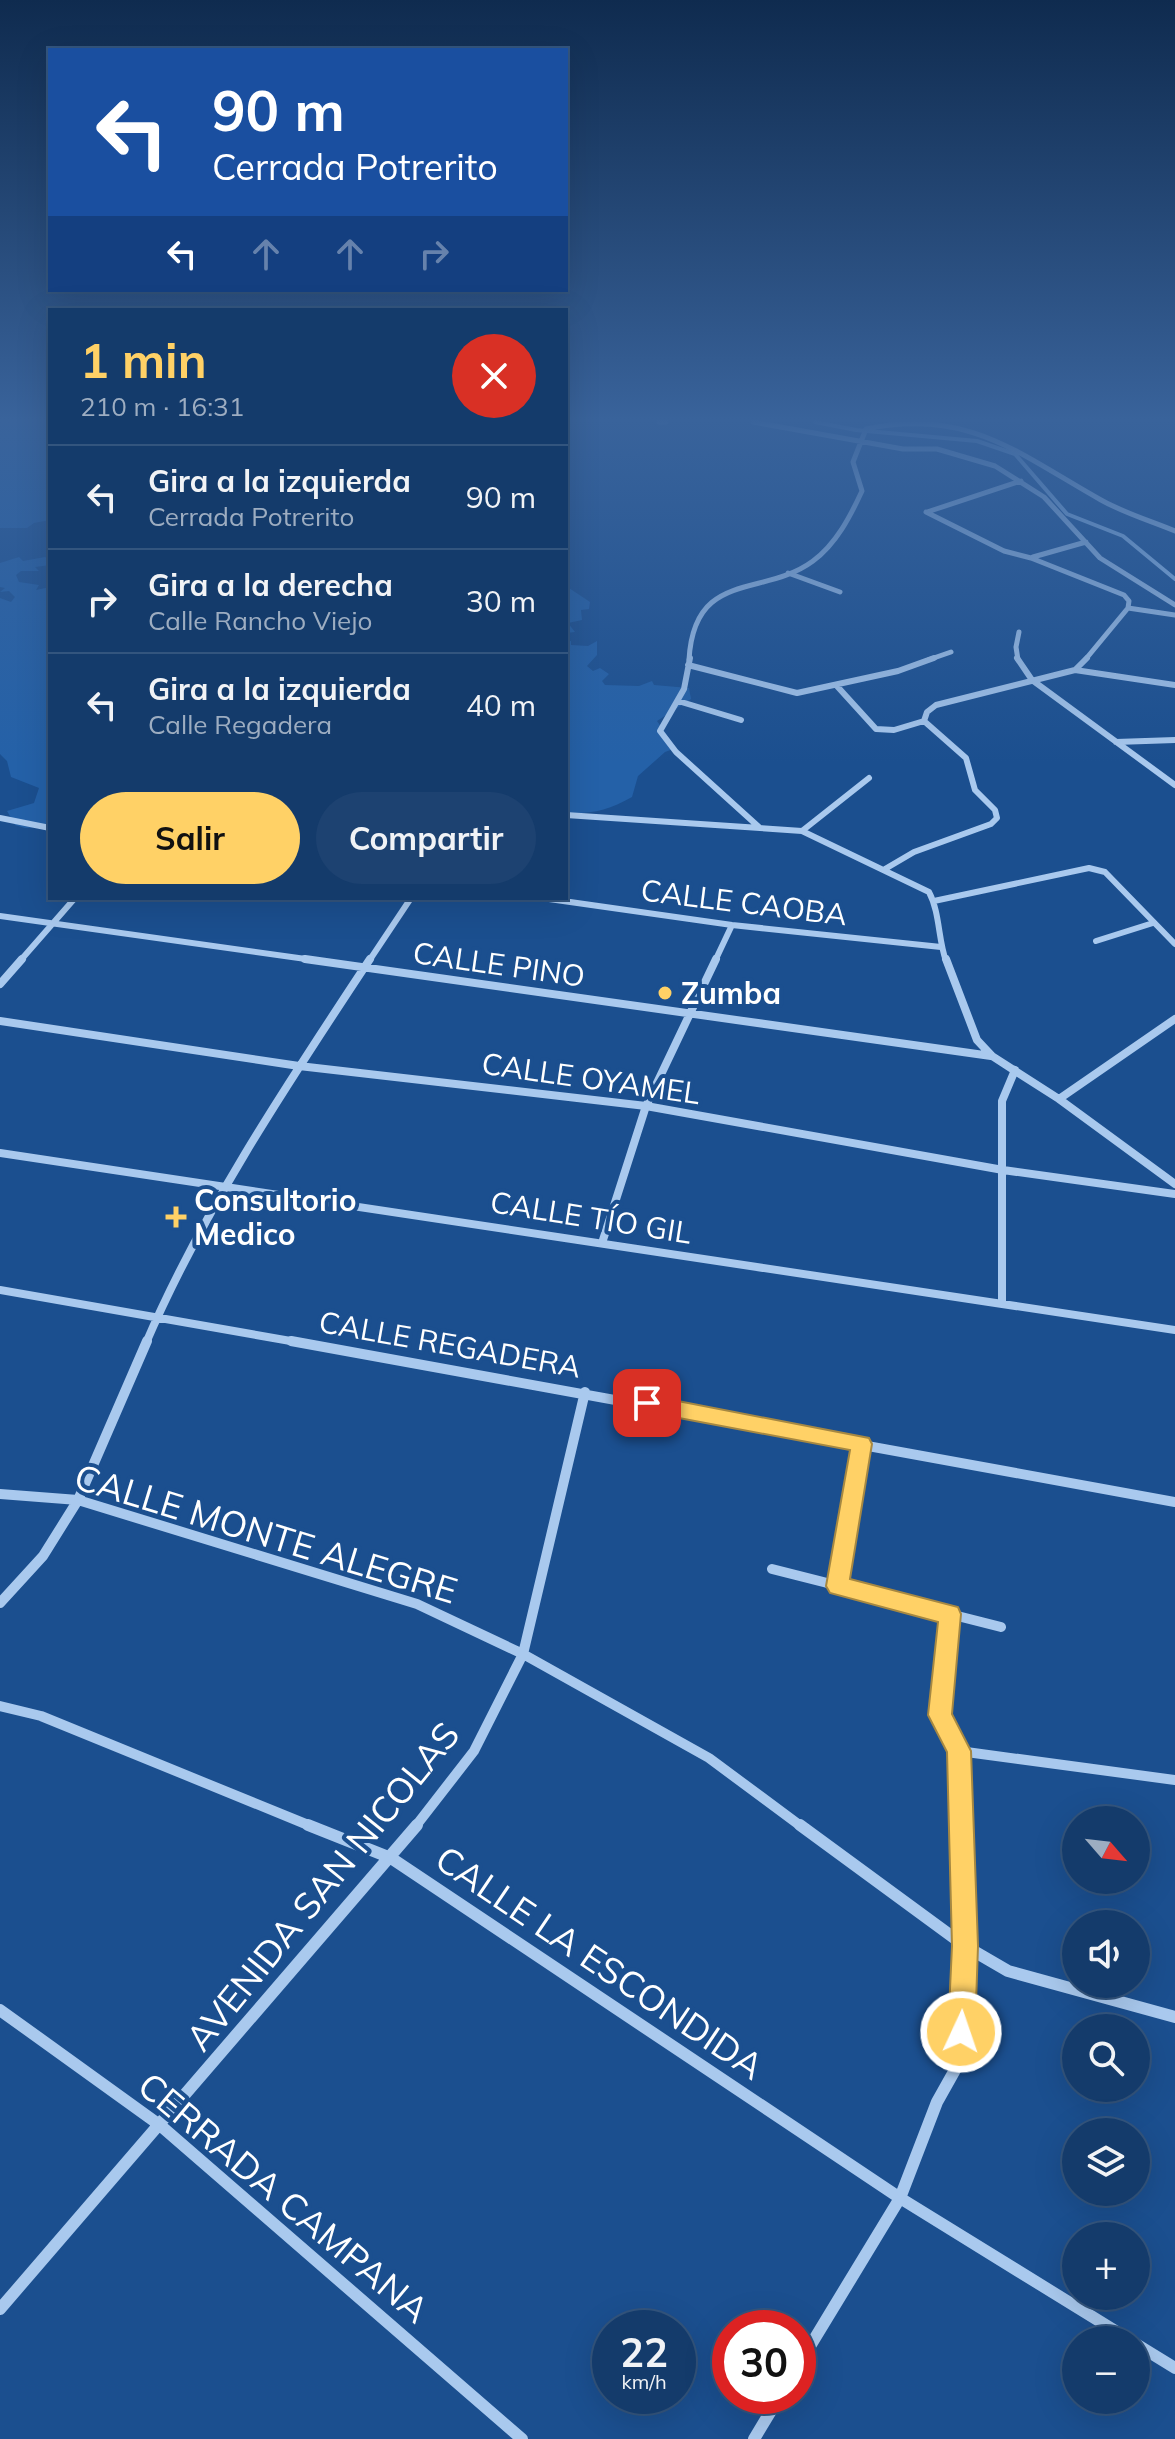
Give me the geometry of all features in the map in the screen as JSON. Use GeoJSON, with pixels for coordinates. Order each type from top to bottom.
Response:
{"type":"FeatureCollection","features":[{"type":"Feature","properties":{"kind":"street"},"geometry":{"type":"LineString","coordinates":[[760,828],[676,752],[660,731],[665,715],[678,701],[686,685],[688,646],[698,620],[710,606],[728,591],[787,573],[820,556],[834,536]]}},
{"type":"Feature","properties":{"kind":"street"},"geometry":{"type":"LineString","coordinates":[[978,536],[998,549],[1031,558],[1124,595],[1129,601],[1128,608],[1075,670]]}},
{"type":"Feature","properties":{"kind":"street"},"geometry":{"type":"LineString","coordinates":[[1080,536],[1100,558],[1175,605]]}},
{"type":"Feature","properties":{"kind":"street"},"geometry":{"type":"LineString","coordinates":[[1031,558],[1086,542]]}},
{"type":"Feature","properties":{"kind":"street"},"geometry":{"type":"LineString","coordinates":[[787,573],[840,592]]}},
{"type":"Feature","properties":{"kind":"street"},"geometry":{"type":"LineString","coordinates":[[1128,608],[1175,615]]}},
{"type":"Feature","properties":{"kind":"street"},"geometry":{"type":"LineString","coordinates":[[1019,632],[1014,654],[1017,663],[1032,680],[1175,785]]}},
{"type":"Feature","properties":{"kind":"street"},"geometry":{"type":"LineString","coordinates":[[688,665],[789,693],[898,671],[951,652]]}},
{"type":"Feature","properties":{"kind":"street"},"geometry":{"type":"LineString","coordinates":[[924,721],[927,712],[936,705],[1075,670],[1175,685]]}},
{"type":"Feature","properties":{"kind":"street"},"geometry":{"type":"LineString","coordinates":[[836,685],[876,729],[889,732],[924,721]]}},
{"type":"Feature","properties":{"kind":"street"},"geometry":{"type":"LineString","coordinates":[[678,701],[741,720]]}},
{"type":"Feature","properties":{"kind":"street"},"geometry":{"type":"LineString","coordinates":[[885,869],[914,852],[991,824],[997,818],[995,810],[975,790],[966,758],[924,721]]}},
{"type":"Feature","properties":{"kind":"street"},"geometry":{"type":"LineString","coordinates":[[1116,742],[1175,740]]}},
{"type":"Feature","properties":{"kind":"street"},"geometry":{"type":"LineString","coordinates":[[802,831],[869,778]]}},
{"type":"Feature","properties":{"kind":"street"},"geometry":{"type":"LineString","coordinates":[[568,815],[802,831],[929,892],[934,901],[941,947],[977,1040],[992,1056],[1059,1099],[1175,1184]]}},
{"type":"Feature","properties":{"kind":"street"},"geometry":{"type":"LineString","coordinates":[[0,818],[48,828]]}},
{"type":"Feature","properties":{"kind":"street"},"geometry":{"type":"LineString","coordinates":[[934,901],[1089,868],[1105,872],[1175,944]]}},
{"type":"Feature","properties":{"kind":"street"},"geometry":{"type":"LineString","coordinates":[[0,984],[73,900]]}},
{"type":"Feature","properties":{"kind":"street"},"geometry":{"type":"LineString","coordinates":[[0,1603],[43,1556],[78,1500],[157,1317],[227,1187],[299,1066],[410,900]]}},
{"type":"Feature","properties":{"kind":"street","name":"CALLE CAOBA"},"geometry":{"type":"LineString","coordinates":[[556,900],[732,925],[941,947]]}},
{"type":"Feature","properties":{"kind":"street","name":"CALLE PINO"},"geometry":{"type":"LineString","coordinates":[[0,916],[992,1056]]}},
{"type":"Feature","properties":{"kind":"street"},"geometry":{"type":"LineString","coordinates":[[1096,941],[1153,923]]}},
{"type":"Feature","properties":{"kind":"street"},"geometry":{"type":"LineString","coordinates":[[602,1243],[646,1106],[732,925]]}},
{"type":"Feature","properties":{"kind":"street"},"geometry":{"type":"LineString","coordinates":[[1059,1099],[1175,1019]]}},
{"type":"Feature","properties":{"kind":"street","name":"CALLE OYAMEL"},"geometry":{"type":"LineString","coordinates":[[0,1021],[299,1066],[646,1106],[1003,1170],[1175,1194]]}},
{"type":"Feature","properties":{"kind":"street"},"geometry":{"type":"LineString","coordinates":[[1002,1304],[1002,1101],[1015,1070]]}},
{"type":"Feature","properties":{"kind":"street","name":"CALLE TÍO GIL"},"geometry":{"type":"LineString","coordinates":[[0,1153],[1175,1330]]}},
{"type":"Feature","properties":{"kind":"street","name":"CALLE REGADERA"},"geometry":{"type":"LineString","coordinates":[[0,1290],[585,1392],[1175,1502]]}},
{"type":"Feature","properties":{"kind":"street","name":"AVENIDA SAN NICOLAS"},"geometry":{"type":"LineString","coordinates":[[0,2309],[391,1858],[474,1751],[523,1654],[585,1392]]}},
{"type":"Feature","properties":{"kind":"street"},"geometry":{"type":"LineString","coordinates":[[837,1586],[862,1444]]}},
{"type":"Feature","properties":{"kind":"street","name":"CALLE MONTE ALEGRE"},"geometry":{"type":"LineString","coordinates":[[0,1494],[78,1500],[417,1604],[523,1654],[709,1758],[965,1946],[1008,1971],[1175,2017]]}},
{"type":"Feature","properties":{"kind":"street"},"geometry":{"type":"LineString","coordinates":[[772,1569],[1001,1627]]}},
{"type":"Feature","properties":{"kind":"street"},"geometry":{"type":"LineString","coordinates":[[816,2336],[900,2198],[937,2102],[960,2061],[965,1946],[959,1751],[940,1715],[950,1614]]}},
{"type":"Feature","properties":{"kind":"street","name":"CALLE LA ESCONDIDA"},"geometry":{"type":"LineString","coordinates":[[0,1706],[41,1716],[391,1858],[900,2198],[1107,2326]]}},
{"type":"Feature","properties":{"kind":"street"},"geometry":{"type":"LineString","coordinates":[[959,1751],[1175,1780]]}},
{"type":"Feature","properties":{"kind":"street","name":"CERRADA CAMPANA"},"geometry":{"type":"LineString","coordinates":[[0,2010],[161,2126],[522,2439]]}},
{"type":"Feature","properties":{"kind":"street"},"geometry":{"type":"LineString","coordinates":[[1150,2353],[1175,2368]]}},
{"type":"Feature","properties":{"kind":"street"},"geometry":{"type":"LineString","coordinates":[[754,2439],[769,2414]]}},
{"type":"Feature","properties":{"kind":"shaded area"},"geometry":{"type":"Polygon","coordinates":[[[19,557],[23,561],[48,558],[48,565],[35,567],[39,571],[21,571],[16,575],[19,582],[39,585],[36,590],[48,587],[48,827],[15,825],[7,811],[34,803],[39,788],[11,777],[7,761],[0,754],[0,598],[11,602],[15,597],[9,591],[0,592],[5,588],[0,587],[0,563],[19,557]]]}},
{"type":"Feature","properties":{"kind":"shaded area"},"geometry":{"type":"Polygon","coordinates":[[[568,587],[590,602],[589,609],[581,610],[582,620],[568,623],[568,587]]]}},
{"type":"Feature","properties":{"kind":"shaded area"},"geometry":{"type":"Polygon","coordinates":[[[571,641],[571,645],[588,646],[597,641],[597,655],[587,666],[593,671],[600,668],[609,674],[602,681],[605,685],[639,686],[652,681],[654,685],[689,688],[691,699],[657,721],[676,748],[665,752],[638,776],[632,797],[608,808],[584,813],[568,813],[568,642],[571,641]]]}},
{"type":"Feature","properties":{"kind":"waterway"},"geometry":{"type":"LineString","coordinates":[[1123,536],[1175,579]]}},
{"type":"Feature","properties":{"kind":"place","name":"Zumba"},"geometry":{"type":"Point","coordinates":[665,993]}},
{"type":"Feature","properties":{"kind":"place","name":"Consultorio Medico"},"geometry":{"type":"Point","coordinates":[176,1217]}},
{"type":"Feature","properties":{"kind":"route"},"geometry":{"type":"LineString","coordinates":[[647,1403],[862,1444],[837,1586],[950,1614],[940,1715],[959,1751],[965,1946],[961,2032]]}}]}
